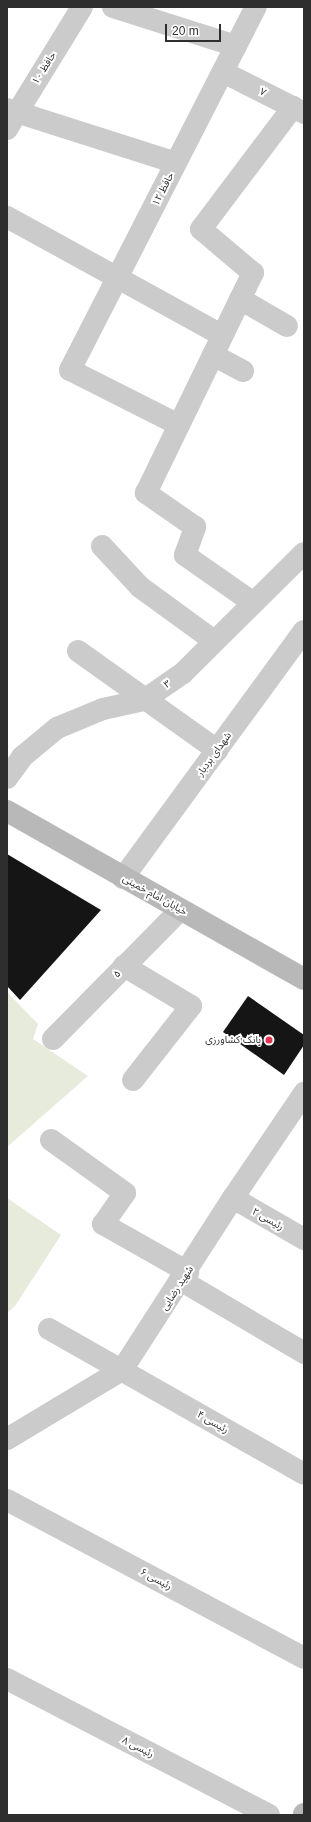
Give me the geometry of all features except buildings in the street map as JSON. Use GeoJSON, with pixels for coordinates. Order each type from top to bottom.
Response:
{"type":"FeatureCollection","features":[{"type":"Feature","properties":{"kind":"main road","name":"خیابان امام خمینی"},"geometry":{"type":"LineString","coordinates":[[7,811],[304,979]]}},
{"type":"Feature","properties":{"kind":"street","name":"حافظ ۱۰"},"geometry":{"type":"LineString","coordinates":[[10,116],[82,7]]}},
{"type":"Feature","properties":{"kind":"street"},"geometry":{"type":"LineString","coordinates":[[113,7],[236,46]]}},
{"type":"Feature","properties":{"kind":"street","name":"حافظ ۱۲"},"geometry":{"type":"LineString","coordinates":[[179,425],[70,370],[256,7]]}},
{"type":"Feature","properties":{"kind":"street","name":"۷"},"geometry":{"type":"LineString","coordinates":[[223,72],[298,110]]}},
{"type":"Feature","properties":{"kind":"street"},"geometry":{"type":"LineString","coordinates":[[252,602],[185,555],[195,527],[146,493],[253,273],[201,229],[298,110]]}},
{"type":"Feature","properties":{"kind":"street"},"geometry":{"type":"LineString","coordinates":[[10,116],[176,163]]}},
{"type":"Feature","properties":{"kind":"street"},"geometry":{"type":"LineString","coordinates":[[7,218],[222,335]]}},
{"type":"Feature","properties":{"kind":"street"},"geometry":{"type":"LineString","coordinates":[[240,299],[287,326]]}},
{"type":"Feature","properties":{"kind":"street"},"geometry":{"type":"LineString","coordinates":[[213,355],[243,371]]}},
{"type":"Feature","properties":{"kind":"street"},"geometry":{"type":"LineString","coordinates":[[102,546],[140,587],[214,641]]}},
{"type":"Feature","properties":{"kind":"street","name":"۳"},"geometry":{"type":"LineString","coordinates":[[7,778],[22,757],[57,728],[104,709],[144,700],[183,673],[252,602],[304,553]]}},
{"type":"Feature","properties":{"kind":"street","name":"شهدای بردبار"},"geometry":{"type":"LineString","coordinates":[[124,878],[304,631]]}},
{"type":"Feature","properties":{"kind":"street"},"geometry":{"type":"LineString","coordinates":[[78,651],[144,700],[217,750]]}},
{"type":"Feature","properties":{"kind":"street","name":"۵"},"geometry":{"type":"LineString","coordinates":[[53,1038],[180,910]]}},
{"type":"Feature","properties":{"kind":"street"},"geometry":{"type":"LineString","coordinates":[[124,966],[191,1006],[133,1080]]}},
{"type":"Feature","properties":{"kind":"street","name":"شهید رضایی"},"geometry":{"type":"LineString","coordinates":[[7,1439],[122,1370],[185,1276],[233,1198],[304,1093]]}},
{"type":"Feature","properties":{"kind":"street"},"geometry":{"type":"LineString","coordinates":[[51,1140],[125,1193],[103,1224],[304,1352]]}},
{"type":"Feature","properties":{"kind":"street","name":"رئیسی ۲"},"geometry":{"type":"LineString","coordinates":[[233,1198],[304,1239]]}},
{"type":"Feature","properties":{"kind":"street","name":"رئیسی ۴"},"geometry":{"type":"LineString","coordinates":[[49,1329],[122,1370],[301,1465]]}},
{"type":"Feature","properties":{"kind":"street","name":"رئیسی ۶"},"geometry":{"type":"LineString","coordinates":[[7,1500],[304,1658]]}},
{"type":"Feature","properties":{"kind":"street","name":"رئیسی ۸"},"geometry":{"type":"LineString","coordinates":[[7,1679],[269,1815]]}},
{"type":"Feature","properties":{"kind":"shaded area"},"geometry":{"type":"Polygon","coordinates":[[[7,992],[38,1024],[33,1039],[88,1076],[7,1147],[7,992]]]}},
{"type":"Feature","properties":{"kind":"shaded area"},"geometry":{"type":"Polygon","coordinates":[[[7,1198],[61,1235],[15,1306],[7,1313],[7,1198]]]}},
{"type":"Feature","properties":{"kind":"place","name":"بانک کشاورزی"},"geometry":{"type":"Point","coordinates":[269,1040]}}]}
